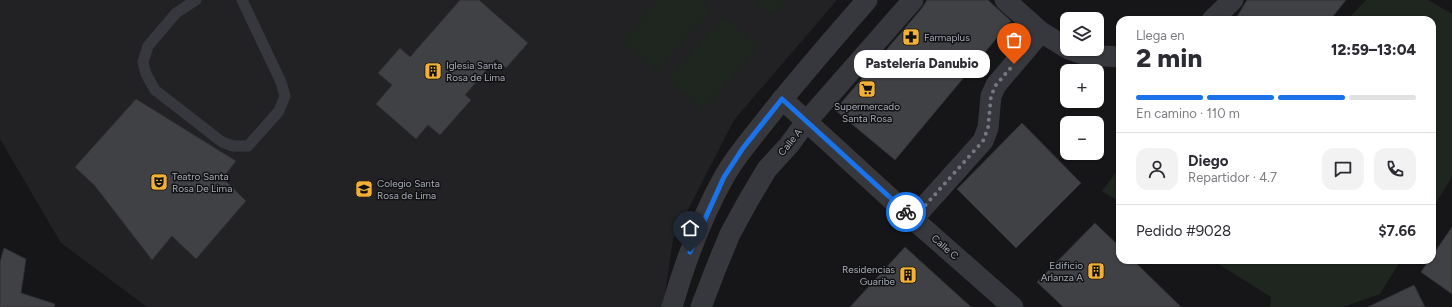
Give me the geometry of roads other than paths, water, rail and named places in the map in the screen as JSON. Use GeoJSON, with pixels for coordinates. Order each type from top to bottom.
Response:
{"type":"FeatureCollection","features":[{"type":"Feature","properties":{"kind":"street"},"geometry":{"type":"LineString","coordinates":[[672,307],[694,240],[724,177],[743,148],[782,99],[867,0]]}},
{"type":"Feature","properties":{"kind":"street","name":"Calle A"},"geometry":{"type":"LineString","coordinates":[[701,307],[730,234],[767,169],[806,122],[914,0]]}},
{"type":"Feature","properties":{"kind":"street"},"geometry":{"type":"LineString","coordinates":[[1005,0],[1041,32],[1060,43]]}},
{"type":"Feature","properties":{"kind":"street"},"geometry":{"type":"LineString","coordinates":[[1216,16],[1233,0]]}},
{"type":"Feature","properties":{"kind":"street"},"geometry":{"type":"LineString","coordinates":[[913,219],[983,141],[988,128],[991,96],[996,85],[1041,32]]}},
{"type":"Feature","properties":{"kind":"street"},"geometry":{"type":"LineString","coordinates":[[1103,56],[1116,57]]}},
{"type":"Feature","properties":{"kind":"street","name":"Calle C"},"geometry":{"type":"LineString","coordinates":[[782,99],[913,219],[1013,307]]}},
{"type":"Feature","properties":{"kind":"lane"},"geometry":{"type":"LineString","coordinates":[[196,0],[176,13],[148,46],[143,62],[146,74],[154,90],[222,142],[233,146],[248,146],[279,111],[285,96],[281,82],[242,0]]}},
{"type":"Feature","properties":{"kind":"place","name":"Farmaplus"},"geometry":{"type":"Point","coordinates":[911,37]}},
{"type":"Feature","properties":{"kind":"place","name":"Pastelería Danubio"},"geometry":{"type":"Point","coordinates":[1014,64]}},
{"type":"Feature","properties":{"kind":"place","name":"Iglesia Santa Rosa de Lima"},"geometry":{"type":"Point","coordinates":[433,71]}},
{"type":"Feature","properties":{"kind":"place","name":"Supermercado Santa Rosa"},"geometry":{"type":"Point","coordinates":[867,89]}},
{"type":"Feature","properties":{"kind":"place","name":"Teatro Santa Rosa De Lima"},"geometry":{"type":"Point","coordinates":[159,182]}},
{"type":"Feature","properties":{"kind":"place","name":"Colegio Santa Rosa de Lima"},"geometry":{"type":"Point","coordinates":[364,189]}},
{"type":"Feature","properties":{"kind":"place","name":"Edificio Arlanza A"},"geometry":{"type":"Point","coordinates":[1096,271]}},
{"type":"Feature","properties":{"kind":"place","name":"Residencias Guaribe"},"geometry":{"type":"Point","coordinates":[908,275]}}]}
